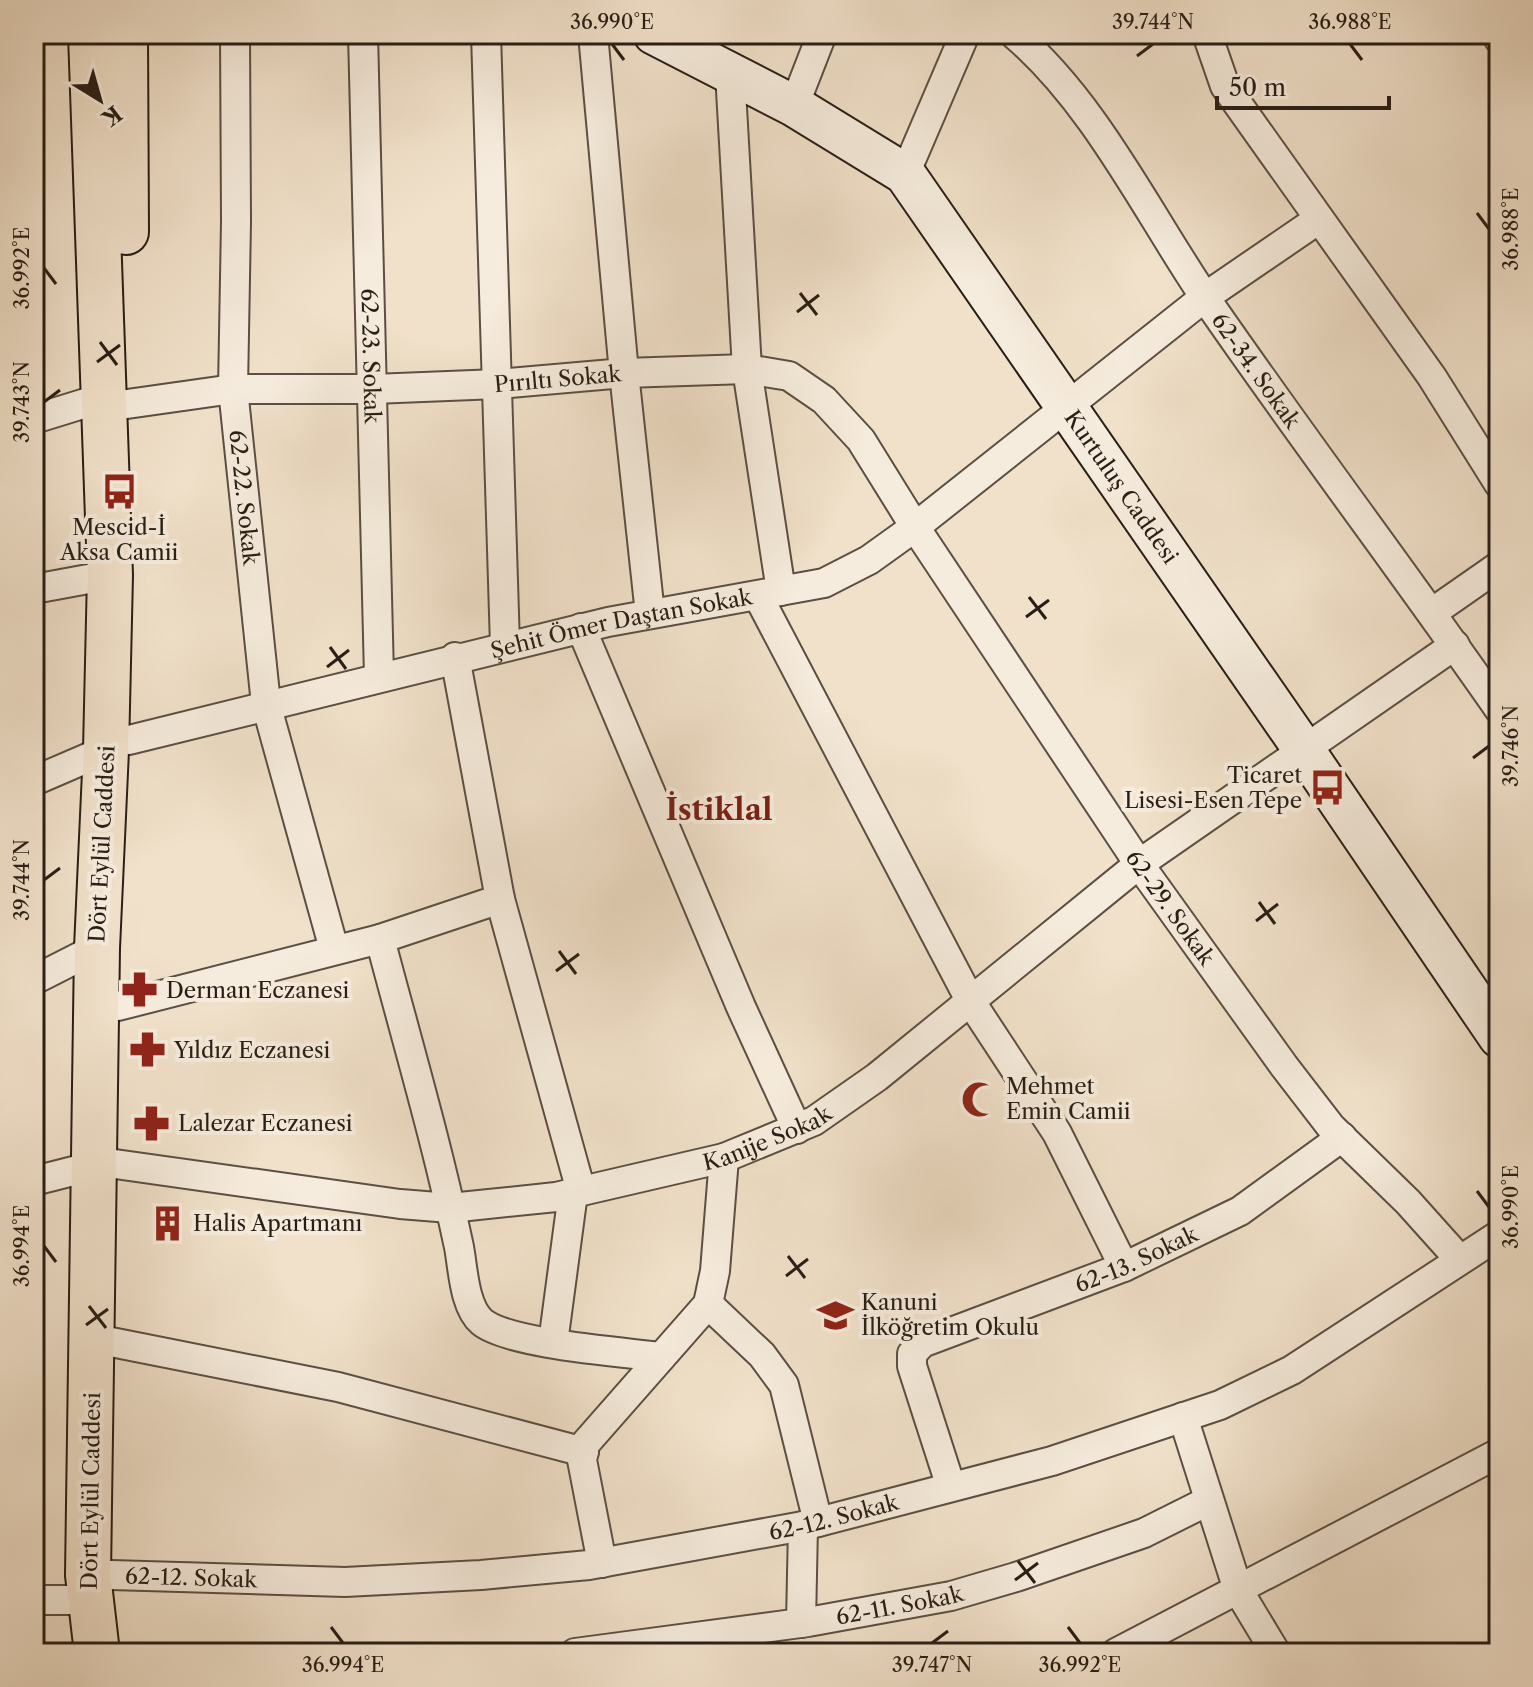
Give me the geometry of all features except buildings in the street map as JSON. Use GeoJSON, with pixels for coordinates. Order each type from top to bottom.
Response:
{"type":"FeatureCollection","features":[{"type":"Feature","properties":{"kind":"main road","name":"Dört Eylül Caddesi"},"geometry":{"type":"LineString","coordinates":[[91,34],[114,401],[118,745],[118,1006],[104,1165],[100,1588],[120,1653]]}},
{"type":"Feature","properties":{"kind":"main road","name":"Dört Eylül Caddesi"},"geometry":{"type":"LineString","coordinates":[[97,1653],[111,1342],[97,948],[118,745],[110,575],[125,34]]}},
{"type":"Feature","properties":{"kind":"street","name":"62-22. Sokak"},"geometry":{"type":"LineString","coordinates":[[235,34],[233,389],[266,704],[334,949]]}},
{"type":"Feature","properties":{"kind":"street","name":"62-23. Sokak"},"geometry":{"type":"LineString","coordinates":[[363,34],[379,676]]}},
{"type":"Feature","properties":{"kind":"street"},"geometry":{"type":"LineString","coordinates":[[486,34],[498,384],[500,563],[505,646]]}},
{"type":"Feature","properties":{"kind":"street"},"geometry":{"type":"LineString","coordinates":[[593,34],[650,614]]}},
{"type":"Feature","properties":{"kind":"street"},"geometry":{"type":"LineString","coordinates":[[794,106],[822,34]]}},
{"type":"Feature","properties":{"kind":"street"},"geometry":{"type":"LineString","coordinates":[[905,174],[965,34]]}},
{"type":"Feature","properties":{"kind":"street","name":"62-34. Sokak"},"geometry":{"type":"LineString","coordinates":[[1014,34],[1033,50],[1075,101],[1140,192],[1205,297],[1433,612],[1499,709]]}},
{"type":"Feature","properties":{"kind":"street"},"geometry":{"type":"LineString","coordinates":[[1207,34],[1225,86],[1432,377],[1499,484]]}},
{"type":"Feature","properties":{"kind":"street","name":"Kurtuluş Caddesi"},"geometry":{"type":"LineString","coordinates":[[660,35],[794,106],[905,174],[1499,1037]]}},
{"type":"Feature","properties":{"kind":"street"},"geometry":{"type":"LineString","coordinates":[[730,73],[747,369],[770,594],[971,1002],[1057,1133],[1124,1267]]}},
{"type":"Feature","properties":{"kind":"street","name":"Şehit Ömer Daştan Sokak"},"geometry":{"type":"LineString","coordinates":[[34,781],[118,745],[266,704],[581,628],[824,583],[869,560],[915,527],[1205,297],[1319,219]]}},
{"type":"Feature","properties":{"kind":"street","name":"Pırıltı Sokak"},"geometry":{"type":"LineString","coordinates":[[34,419],[114,401],[233,389],[373,389],[498,384],[624,373],[747,369],[789,376],[824,400],[861,440],[915,527]]}},
{"type":"Feature","properties":{"kind":"street","name":"62-29. Sokak"},"geometry":{"type":"LineString","coordinates":[[915,527],[1139,864],[1284,1066],[1331,1127],[1408,1202],[1460,1260]]}},
{"type":"Feature","properties":{"kind":"street"},"geometry":{"type":"LineString","coordinates":[[1433,612],[1499,566]]}},
{"type":"Feature","properties":{"kind":"street"},"geometry":{"type":"LineString","coordinates":[[34,589],[110,575]]}},
{"type":"Feature","properties":{"kind":"street"},"geometry":{"type":"LineString","coordinates":[[581,628],[730,980],[797,1129]]}},
{"type":"Feature","properties":{"kind":"street","name":"Kanije Sokak"},"geometry":{"type":"LineString","coordinates":[[104,1165],[450,1208],[577,1192],[724,1158],[814,1121],[877,1077],[1139,864],[1455,645]]}},
{"type":"Feature","properties":{"kind":"street"},"geometry":{"type":"LineString","coordinates":[[455,657],[500,899],[577,1192],[553,1343]]}},
{"type":"Feature","properties":{"kind":"street"},"geometry":{"type":"LineString","coordinates":[[118,1006],[380,939],[500,899]]}},
{"type":"Feature","properties":{"kind":"street"},"geometry":{"type":"LineString","coordinates":[[380,939],[450,1208],[470,1300],[479,1320],[497,1331],[553,1343],[661,1357]]}},
{"type":"Feature","properties":{"kind":"street"},"geometry":{"type":"LineString","coordinates":[[34,980],[97,948]]}},
{"type":"Feature","properties":{"kind":"street","name":"62-13. Sokak"},"geometry":{"type":"LineString","coordinates":[[951,1487],[912,1366],[911,1360],[922,1343],[1124,1267],[1240,1211],[1342,1137]]}},
{"type":"Feature","properties":{"kind":"street"},"geometry":{"type":"LineString","coordinates":[[602,1563],[582,1460],[585,1444],[708,1304],[715,1271],[724,1158]]}},
{"type":"Feature","properties":{"kind":"street"},"geometry":{"type":"LineString","coordinates":[[34,1181],[104,1165]]}},
{"type":"Feature","properties":{"kind":"street","name":"62-12. Sokak"},"geometry":{"type":"LineString","coordinates":[[34,1600],[100,1588],[481,1575],[602,1563],[811,1524],[1052,1461],[1220,1405],[1292,1370],[1499,1235]]}},
{"type":"Feature","properties":{"kind":"street"},"geometry":{"type":"LineString","coordinates":[[708,1304],[762,1355],[784,1385],[811,1524],[801,1623]]}},
{"type":"Feature","properties":{"kind":"street"},"geometry":{"type":"LineString","coordinates":[[111,1342],[338,1387],[584,1452]]}},
{"type":"Feature","properties":{"kind":"street"},"geometry":{"type":"LineString","coordinates":[[1183,1417],[1238,1590],[1276,1653]]}},
{"type":"Feature","properties":{"kind":"street"},"geometry":{"type":"LineString","coordinates":[[1116,1653],[1499,1453]]}},
{"type":"Feature","properties":{"kind":"street","name":"62-11. Sokak"},"geometry":{"type":"LineString","coordinates":[[575,1653],[801,1623],[951,1596],[1144,1533],[1208,1501]]}},
{"type":"Feature","properties":{"kind":"place","name":"Mescid-İ Aksa Camii"},"geometry":{"type":"Point","coordinates":[119,491]}},
{"type":"Feature","properties":{"kind":"place","name":"Ticaret Lisesi-Esen Tepe"},"geometry":{"type":"Point","coordinates":[1328,788]}},
{"type":"Feature","properties":{"kind":"place","name":"Derman Eczanesi"},"geometry":{"type":"Point","coordinates":[140,990]}},
{"type":"Feature","properties":{"kind":"place","name":"Yıldız Eczanesi"},"geometry":{"type":"Point","coordinates":[148,1050]}},
{"type":"Feature","properties":{"kind":"place","name":"Mehmet Emin Camii"},"geometry":{"type":"Point","coordinates":[980,1099]}},
{"type":"Feature","properties":{"kind":"place","name":"Lalezar Eczanesi"},"geometry":{"type":"Point","coordinates":[152,1123]}},
{"type":"Feature","properties":{"kind":"place","name":"Halis Apartmanı"},"geometry":{"type":"Point","coordinates":[167,1223]}},
{"type":"Feature","properties":{"kind":"place","name":"Kanuni İlköğretim Okulu"},"geometry":{"type":"Point","coordinates":[835,1315]}},
{"type":"Feature","properties":{"kind":"district","name":"İstiklal"},"geometry":{"type":"Point","coordinates":[719,809]}}]}
